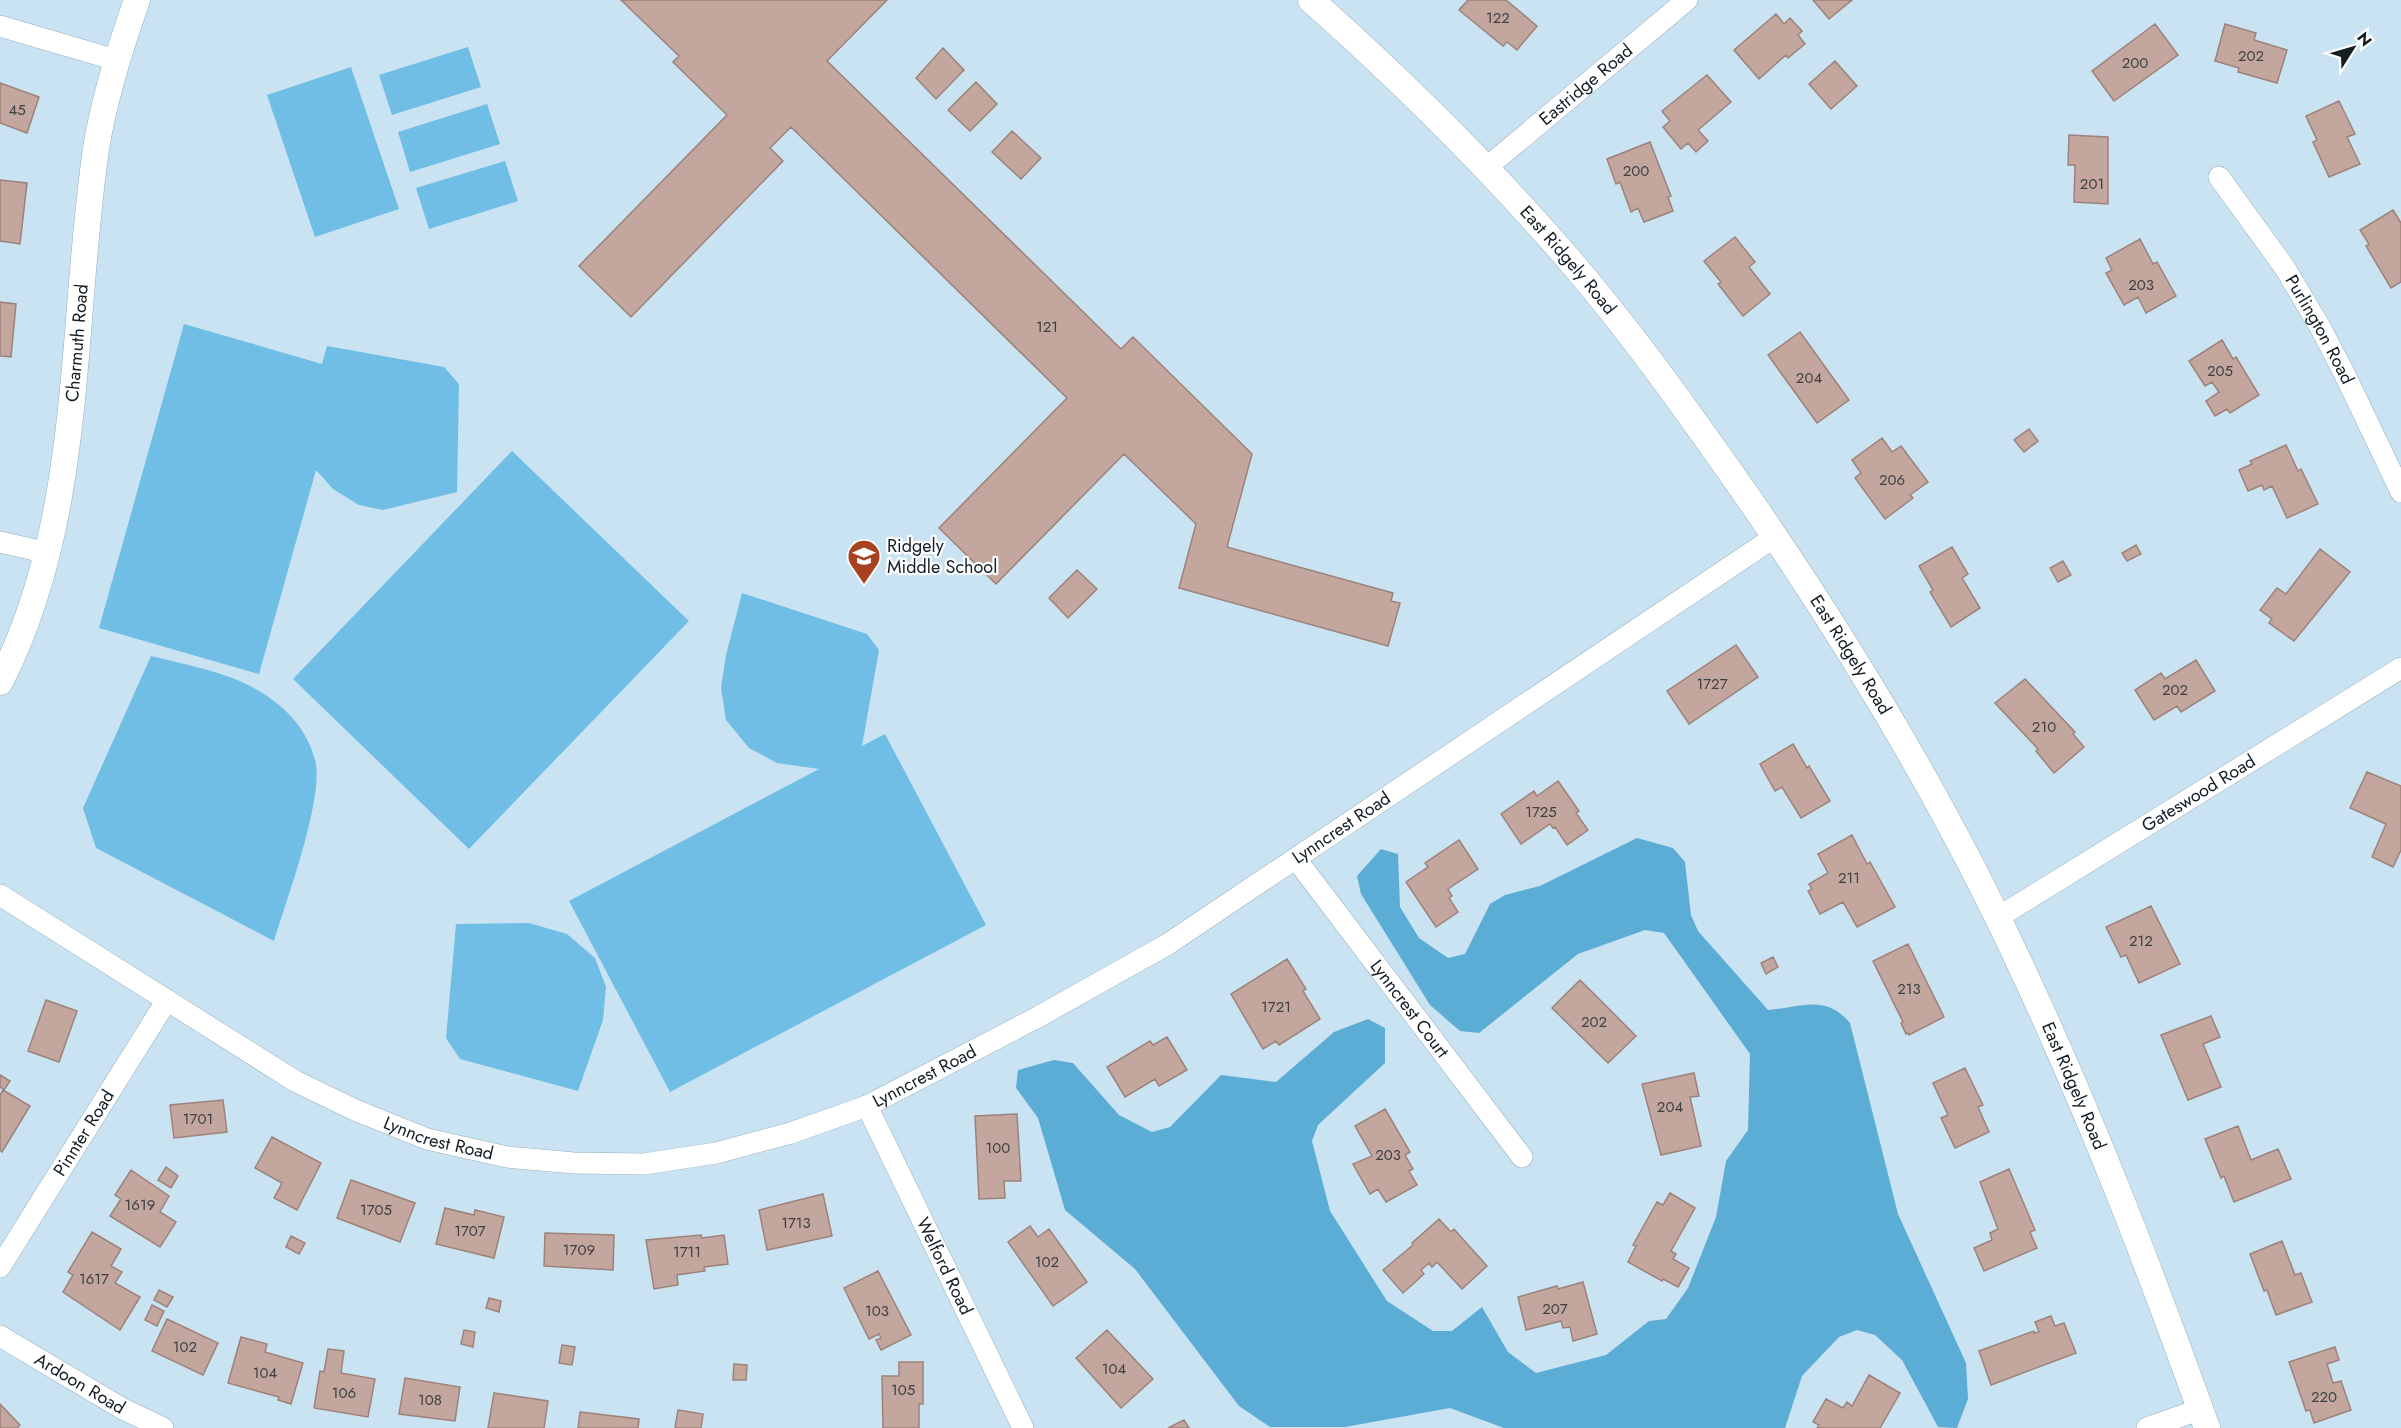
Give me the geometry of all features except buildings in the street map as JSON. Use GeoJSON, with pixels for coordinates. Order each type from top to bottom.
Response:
{"type":"FeatureCollection","features":[{"type":"Feature","properties":{"kind":"street","name":"Charmuth Road"},"geometry":{"type":"LineString","coordinates":[[0,682],[12,659],[31,609],[48,553],[63,471],[73,392],[84,243],[97,147],[116,60],[137,0]]}},
{"type":"Feature","properties":{"kind":"street","name":"East Ridgely Road"},"geometry":{"type":"LineString","coordinates":[[1311,0],[1389,71],[1486,168],[1562,252],[1654,365],[1776,536],[1891,720],[1997,918],[2041,1009],[2104,1155],[2204,1419]]}},
{"type":"Feature","properties":{"kind":"street","name":"Eastridge Road"},"geometry":{"type":"LineString","coordinates":[[1486,168],[1687,0]]}},
{"type":"Feature","properties":{"kind":"street"},"geometry":{"type":"LineString","coordinates":[[0,26],[116,60]]}},
{"type":"Feature","properties":{"kind":"street","name":"Purlington Road"},"geometry":{"type":"LineString","coordinates":[[2219,177],[2285,268],[2320,327],[2401,492]]}},
{"type":"Feature","properties":{"kind":"street","name":"Lynncrest Road"},"geometry":{"type":"LineString","coordinates":[[0,895],[295,1081],[355,1110],[427,1139],[507,1157],[574,1163],[644,1164],[716,1153],[791,1133],[867,1106],[1038,1017],[1168,944],[1776,536]]}},
{"type":"Feature","properties":{"kind":"street"},"geometry":{"type":"LineString","coordinates":[[0,542],[48,553]]}},
{"type":"Feature","properties":{"kind":"street","name":"Gateswood Road"},"geometry":{"type":"LineString","coordinates":[[1997,918],[2401,668]]}},
{"type":"Feature","properties":{"kind":"street","name":"Lynncrest Court"},"geometry":{"type":"LineString","coordinates":[[1296,859],[1522,1157]]}},
{"type":"Feature","properties":{"kind":"street","name":"Pinnter Road"},"geometry":{"type":"LineString","coordinates":[[0,1267],[166,1000]]}},
{"type":"Feature","properties":{"kind":"street","name":"Welford Road"},"geometry":{"type":"LineString","coordinates":[[867,1106],[1023,1428]]}},
{"type":"Feature","properties":{"kind":"street","name":"Ardoon Road"},"geometry":{"type":"LineString","coordinates":[[0,1336],[123,1409],[163,1428]]}},
{"type":"Feature","properties":{"kind":"street"},"geometry":{"type":"LineString","coordinates":[[2147,1428],[2204,1419]]}},
{"type":"Feature","properties":{"kind":"shaded area"},"geometry":{"type":"Polygon","coordinates":[[[468,47],[481,87],[392,115],[379,75],[468,47]]]}},
{"type":"Feature","properties":{"kind":"shaded area"},"geometry":{"type":"Polygon","coordinates":[[[351,67],[399,209],[315,237],[267,95],[351,67]]]}},
{"type":"Feature","properties":{"kind":"shaded area"},"geometry":{"type":"Polygon","coordinates":[[[487,104],[500,144],[410,172],[398,132],[487,104]]]}},
{"type":"Feature","properties":{"kind":"shaded area"},"geometry":{"type":"Polygon","coordinates":[[[505,161],[518,201],[429,229],[416,188],[505,161]]]}},
{"type":"Feature","properties":{"kind":"shaded area"},"geometry":{"type":"Polygon","coordinates":[[[184,324],[322,364],[327,346],[444,367],[459,384],[457,492],[383,510],[359,505],[333,489],[316,470],[259,674],[99,628],[184,324]]]}},
{"type":"Feature","properties":{"kind":"shaded area"},"geometry":{"type":"Polygon","coordinates":[[[512,451],[689,621],[469,849],[293,679],[512,451]]]}},
{"type":"Feature","properties":{"kind":"shaded area"},"geometry":{"type":"Polygon","coordinates":[[[742,593],[867,634],[879,650],[862,746],[885,734],[986,925],[670,1092],[569,901],[819,769],[777,763],[749,748],[726,720],[721,688],[726,655],[742,593]]]}},
{"type":"Feature","properties":{"kind":"shaded area"},"geometry":{"type":"Polygon","coordinates":[[[151,656],[221,674],[247,684],[278,704],[307,738],[315,760],[317,777],[310,823],[274,941],[96,848],[83,808],[151,656]]]}},
{"type":"Feature","properties":{"kind":"shaded area"},"geometry":{"type":"Polygon","coordinates":[[[1637,838],[1673,848],[1685,862],[1691,915],[1698,931],[1768,1010],[1822,1005],[1832,1008],[1850,1023],[1898,1214],[1966,1363],[1968,1399],[1957,1428],[1938,1427],[1902,1360],[1875,1335],[1857,1330],[1839,1337],[1802,1376],[1785,1428],[1504,1428],[1450,1408],[1345,1427],[1270,1427],[1239,1406],[1135,1269],[1065,1210],[1038,1118],[1016,1088],[1018,1070],[1054,1060],[1073,1063],[1119,1115],[1152,1132],[1170,1127],[1221,1075],[1276,1082],[1334,1032],[1368,1019],[1385,1028],[1385,1063],[1318,1125],[1312,1141],[1330,1211],[1387,1301],[1433,1331],[1452,1331],[1482,1307],[1508,1352],[1536,1373],[1606,1355],[1649,1321],[1666,1319],[1688,1288],[1716,1217],[1726,1161],[1748,1130],[1750,1054],[1664,933],[1645,930],[1578,954],[1479,1033],[1460,1031],[1430,1005],[1361,894],[1357,876],[1381,849],[1398,854],[1400,907],[1419,938],[1448,958],[1465,954],[1490,904],[1505,895],[1540,886],[1637,838]]]}},
{"type":"Feature","properties":{"kind":"shaded area"},"geometry":{"type":"Polygon","coordinates":[[[529,923],[567,934],[595,958],[606,987],[603,1020],[578,1091],[460,1059],[446,1038],[456,924],[529,923]]]}},
{"type":"Feature","properties":{"kind":"place","name":"Ridgely Middle School"},"geometry":{"type":"Point","coordinates":[864,585]}}]}
